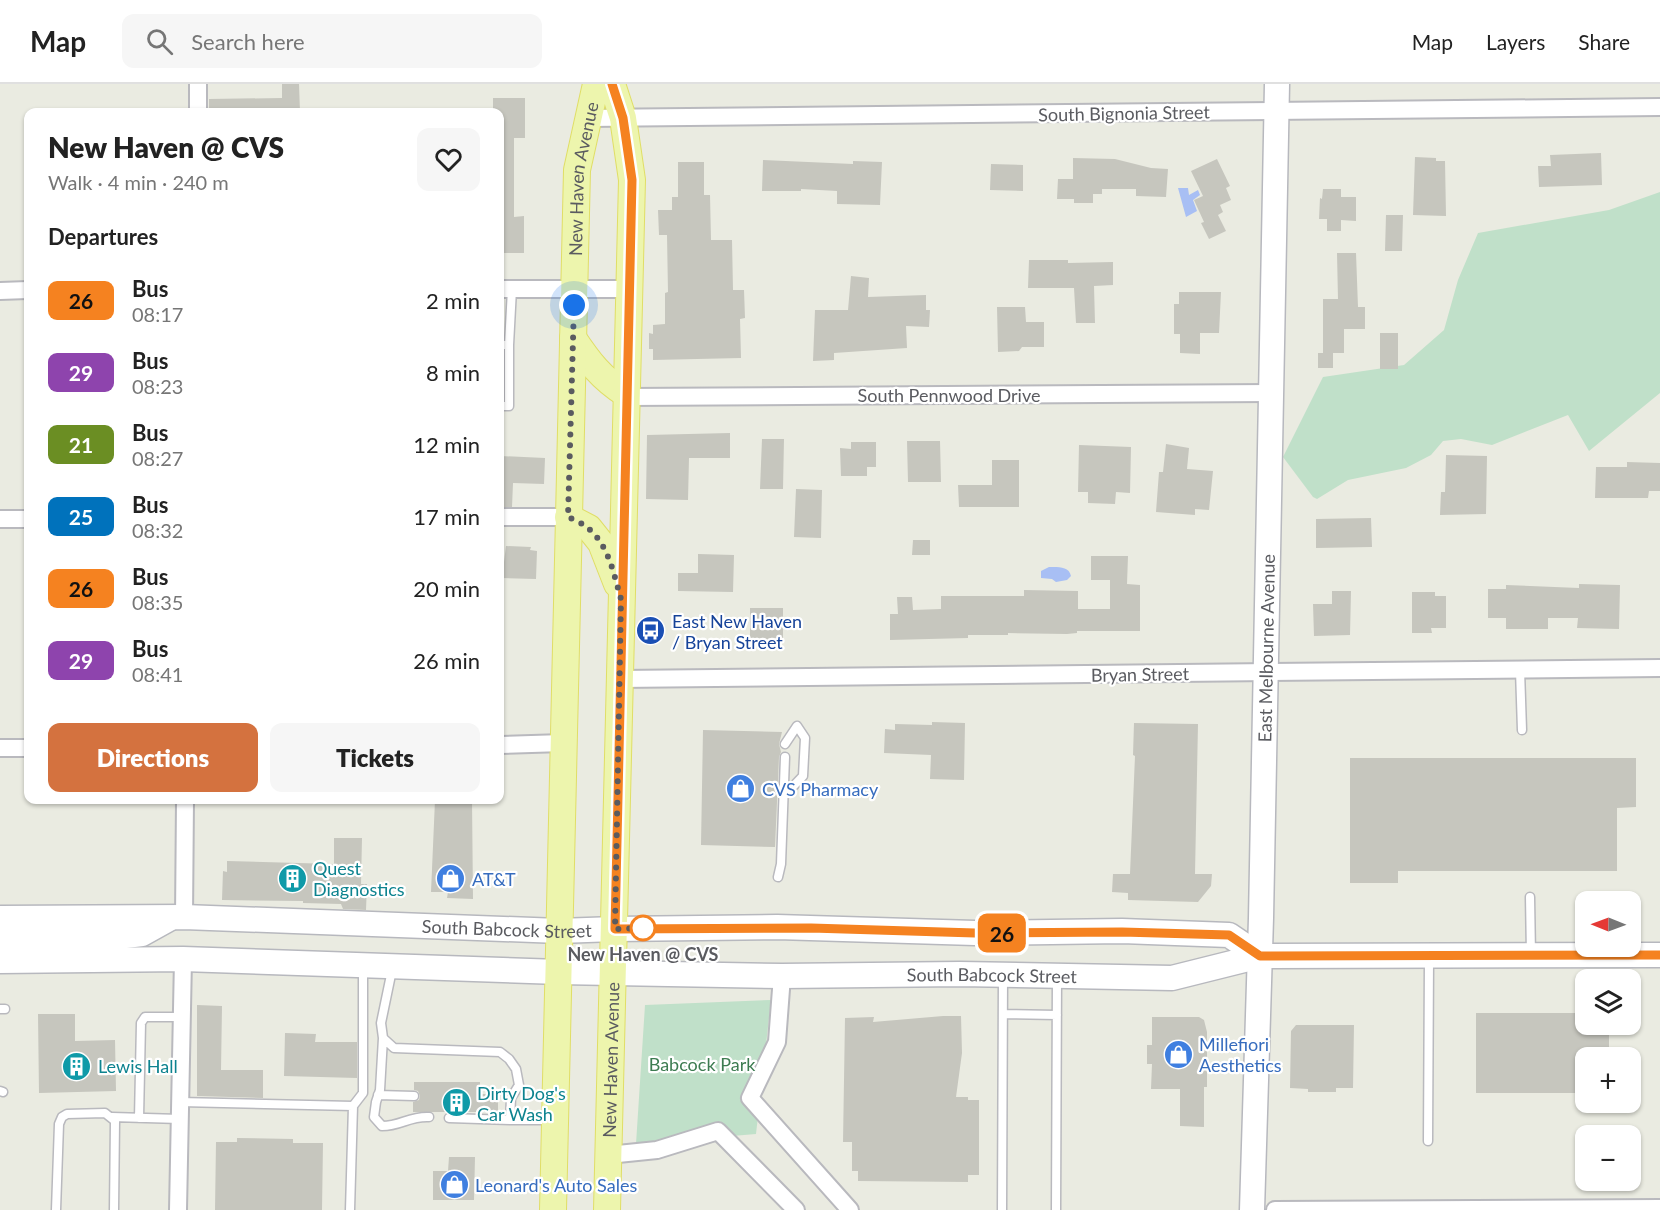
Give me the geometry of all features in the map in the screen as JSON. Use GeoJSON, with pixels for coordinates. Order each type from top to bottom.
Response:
{"type":"FeatureCollection","features":[{"type":"Feature","properties":{"kind":"main road","name":"New Haven Avenue"},"geometry":{"type":"LineString","coordinates":[[553,1210],[577,170],[596,84]]}},
{"type":"Feature","properties":{"kind":"main road","name":"New Haven Avenue"},"geometry":{"type":"LineString","coordinates":[[607,1210],[632,180],[623,118],[612,84]]}},
{"type":"Feature","properties":{"kind":"main road","name":"East Melbourne Avenue"},"geometry":{"type":"LineString","coordinates":[[1252,1210],[1260,956],[1277,84]]}},
{"type":"Feature","properties":{"kind":"main road"},"geometry":{"type":"LineString","coordinates":[[573,338],[593,367],[626,396]]}},
{"type":"Feature","properties":{"kind":"main road"},"geometry":{"type":"LineString","coordinates":[[568,517],[589,528],[601,543],[611,565],[621,599]]}},
{"type":"Feature","properties":{"kind":"main road"},"geometry":{"type":"LineString","coordinates":[[0,938],[109,938],[142,934],[177,917]]}},
{"type":"Feature","properties":{"kind":"main road","name":"South Babcock Street"},"geometry":{"type":"LineString","coordinates":[[0,918],[177,917],[559,931],[811,928],[975,933],[1211,934],[1229,935],[1260,956]]}},
{"type":"Feature","properties":{"kind":"main road","name":"South Babcock Street"},"geometry":{"type":"LineString","coordinates":[[0,961],[183,959],[614,974],[782,976],[1003,974],[1172,978],[1260,956],[1660,955]]}},
{"type":"Feature","properties":{"kind":"street"},"geometry":{"type":"LineString","coordinates":[[198,84],[198,108]]}},
{"type":"Feature","properties":{"kind":"street","name":"South Bignonia Street"},"geometry":{"type":"LineString","coordinates":[[588,118],[1660,107]]}},
{"type":"Feature","properties":{"kind":"street"},"geometry":{"type":"LineString","coordinates":[[506,289],[628,290]]}},
{"type":"Feature","properties":{"kind":"street"},"geometry":{"type":"LineString","coordinates":[[0,291],[24,290]]}},
{"type":"Feature","properties":{"kind":"street","name":"South Pennwood Drive"},"geometry":{"type":"LineString","coordinates":[[626,396],[1272,393]]}},
{"type":"Feature","properties":{"kind":"street"},"geometry":{"type":"LineString","coordinates":[[504,517],[568,517]]}},
{"type":"Feature","properties":{"kind":"street"},"geometry":{"type":"LineString","coordinates":[[0,519],[24,519]]}},
{"type":"Feature","properties":{"kind":"street","name":"Bryan Street"},"geometry":{"type":"LineString","coordinates":[[620,680],[1660,668]]}},
{"type":"Feature","properties":{"kind":"street"},"geometry":{"type":"LineString","coordinates":[[504,745],[563,743]]}},
{"type":"Feature","properties":{"kind":"street"},"geometry":{"type":"LineString","coordinates":[[0,748],[24,748]]}},
{"type":"Feature","properties":{"kind":"street"},"geometry":{"type":"LineString","coordinates":[[177,917],[185,804]]}},
{"type":"Feature","properties":{"kind":"street"},"geometry":{"type":"LineString","coordinates":[[178,1210],[183,959]]}},
{"type":"Feature","properties":{"kind":"street"},"geometry":{"type":"LineString","coordinates":[[782,976],[777,1042],[750,1098],[850,1210]]}},
{"type":"Feature","properties":{"kind":"street"},"geometry":{"type":"LineString","coordinates":[[608,1155],[657,1150],[718,1131],[796,1210]]}},
{"type":"Feature","properties":{"kind":"street"},"geometry":{"type":"LineString","coordinates":[[1275,1210],[1660,1208]]}},
{"type":"Feature","properties":{"kind":"lane"},"geometry":{"type":"LineString","coordinates":[[504,406],[509,406],[504,345],[506,289]]}},
{"type":"Feature","properties":{"kind":"lane"},"geometry":{"type":"LineString","coordinates":[[1520,670],[1522,730]]}},
{"type":"Feature","properties":{"kind":"lane"},"geometry":{"type":"LineString","coordinates":[[784,796],[803,776],[805,738],[797,726],[785,744]]}},
{"type":"Feature","properties":{"kind":"lane"},"geometry":{"type":"LineString","coordinates":[[778,876],[781,864],[785,757]]}},
{"type":"Feature","properties":{"kind":"lane"},"geometry":{"type":"LineString","coordinates":[[1530,897],[1531,955]]}},
{"type":"Feature","properties":{"kind":"lane"},"geometry":{"type":"LineString","coordinates":[[1428,1141],[1429,956]]}},
{"type":"Feature","properties":{"kind":"lane"},"geometry":{"type":"LineString","coordinates":[[350,1210],[353,1106],[363,1093],[363,965]]}},
{"type":"Feature","properties":{"kind":"lane"},"geometry":{"type":"LineString","coordinates":[[392,966],[381,1023],[383,1038],[374,1117],[382,1126],[394,1126],[414,1117],[429,1117]]}},
{"type":"Feature","properties":{"kind":"lane"},"geometry":{"type":"LineString","coordinates":[[1002,1210],[1003,974]]}},
{"type":"Feature","properties":{"kind":"lane"},"geometry":{"type":"LineString","coordinates":[[1056,1210],[1057,976]]}},
{"type":"Feature","properties":{"kind":"lane"},"geometry":{"type":"LineString","coordinates":[[1003,1014],[1057,1015]]}},
{"type":"Feature","properties":{"kind":"lane"},"geometry":{"type":"LineString","coordinates":[[139,1118],[141,1023],[145,1017],[182,1017]]}},
{"type":"Feature","properties":{"kind":"lane"},"geometry":{"type":"LineString","coordinates":[[383,1038],[394,1048],[500,1052],[516,1069],[519,1085],[506,1098],[510,1120]]}},
{"type":"Feature","properties":{"kind":"lane"},"geometry":{"type":"LineString","coordinates":[[378,1095],[414,1096]]}},
{"type":"Feature","properties":{"kind":"lane"},"geometry":{"type":"LineString","coordinates":[[111,1117],[139,1118],[180,1110],[353,1106]]}},
{"type":"Feature","properties":{"kind":"lane"},"geometry":{"type":"LineString","coordinates":[[56,1210],[59,1124],[62,1117],[67,1114],[105,1113],[115,1121],[114,1210]]}},
{"type":"Feature","properties":{"kind":"lane"},"geometry":{"type":"LineString","coordinates":[[448,1118],[555,1120]]}},
{"type":"Feature","properties":{"kind":"green space"},"geometry":{"type":"Polygon","coordinates":[[[1660,192],[1660,393],[1589,451],[1568,415],[1492,445],[1461,439],[1443,441],[1431,455],[1406,468],[1348,480],[1317,499],[1313,497],[1283,457],[1323,377],[1404,365],[1444,330],[1458,280],[1478,233],[1609,210],[1660,192]]]}},
{"type":"Feature","properties":{"kind":"green space","name":"Babcock Park"},"geometry":{"type":"Polygon","coordinates":[[[771,1000],[756,1134],[636,1144],[645,1005],[771,1000]]]}},
{"type":"Feature","properties":{"kind":"water"},"geometry":{"type":"Polygon","coordinates":[[[1178,188],[1188,188],[1189,195],[1198,190],[1200,195],[1193,200],[1197,211],[1186,217],[1178,188]]]}},
{"type":"Feature","properties":{"kind":"water"},"geometry":{"type":"Polygon","coordinates":[[[1049,567],[1066,569],[1071,576],[1067,580],[1056,582],[1052,579],[1041,578],[1041,571],[1049,567]]]}},
{"type":"Feature","properties":{"kind":"building"},"geometry":{"type":"Polygon","coordinates":[[[282,84],[299,84],[300,108],[209,108],[209,99],[282,98],[282,84]]]}},
{"type":"Feature","properties":{"kind":"building"},"geometry":{"type":"Polygon","coordinates":[[[493,98],[525,98],[525,138],[514,138],[514,217],[524,216],[524,253],[504,253],[504,108],[493,108],[493,98]]]}},
{"type":"Feature","properties":{"kind":"building"},"geometry":{"type":"Polygon","coordinates":[[[1601,153],[1602,185],[1539,187],[1538,166],[1551,166],[1550,155],[1601,153]]]}},
{"type":"Feature","properties":{"kind":"building"},"geometry":{"type":"Polygon","coordinates":[[[1415,157],[1445,161],[1446,216],[1413,215],[1415,157]]]}},
{"type":"Feature","properties":{"kind":"building"},"geometry":{"type":"Polygon","coordinates":[[[1073,158],[1115,159],[1151,168],[1168,169],[1166,197],[1136,196],[1136,189],[1102,189],[1102,194],[1093,194],[1093,203],[1074,203],[1074,199],[1057,199],[1058,179],[1073,179],[1073,158]]]}},
{"type":"Feature","properties":{"kind":"building"},"geometry":{"type":"Polygon","coordinates":[[[1217,159],[1230,186],[1226,188],[1231,200],[1220,205],[1223,212],[1218,215],[1226,231],[1209,239],[1194,200],[1203,196],[1191,171],[1217,159]]]}},
{"type":"Feature","properties":{"kind":"building"},"geometry":{"type":"Polygon","coordinates":[[[763,160],[853,164],[853,161],[882,162],[880,205],[837,204],[837,191],[801,189],[801,191],[762,191],[763,160]]]}},
{"type":"Feature","properties":{"kind":"building"},"geometry":{"type":"Polygon","coordinates":[[[678,162],[704,162],[704,195],[710,195],[711,240],[732,240],[733,290],[744,290],[745,318],[740,319],[741,358],[653,360],[653,349],[649,349],[649,333],[653,334],[653,325],[665,324],[665,293],[668,292],[667,235],[659,235],[658,210],[672,210],[672,197],[678,197],[678,162]]]}},
{"type":"Feature","properties":{"kind":"building"},"geometry":{"type":"Polygon","coordinates":[[[991,164],[1023,165],[1023,191],[990,190],[991,164]]]}},
{"type":"Feature","properties":{"kind":"building"},"geometry":{"type":"Polygon","coordinates":[[[1323,189],[1341,189],[1341,197],[1356,197],[1356,221],[1341,220],[1341,231],[1327,231],[1327,219],[1319,219],[1323,189]]]}},
{"type":"Feature","properties":{"kind":"building"},"geometry":{"type":"Polygon","coordinates":[[[1386,215],[1403,215],[1402,251],[1385,251],[1386,215]]]}},
{"type":"Feature","properties":{"kind":"building"},"geometry":{"type":"Polygon","coordinates":[[[1337,253],[1356,253],[1358,307],[1365,307],[1365,329],[1344,329],[1344,353],[1333,353],[1333,368],[1318,368],[1318,353],[1323,353],[1323,299],[1338,299],[1337,253]]]}},
{"type":"Feature","properties":{"kind":"building"},"geometry":{"type":"Polygon","coordinates":[[[1029,260],[1068,260],[1068,263],[1113,262],[1113,285],[1094,286],[1095,323],[1076,323],[1074,288],[1028,288],[1029,260]]]}},
{"type":"Feature","properties":{"kind":"building"},"geometry":{"type":"Polygon","coordinates":[[[851,276],[869,278],[868,297],[926,295],[926,310],[930,310],[929,327],[906,326],[907,348],[834,353],[834,360],[813,361],[815,310],[848,310],[851,276]]]}},
{"type":"Feature","properties":{"kind":"building"},"geometry":{"type":"Polygon","coordinates":[[[1179,292],[1221,292],[1219,333],[1200,333],[1200,354],[1180,353],[1180,334],[1174,334],[1174,304],[1179,304],[1179,292]]]}},
{"type":"Feature","properties":{"kind":"building"},"geometry":{"type":"Polygon","coordinates":[[[997,307],[1025,307],[1026,322],[1044,322],[1044,347],[1022,347],[1019,351],[998,352],[997,307]]]}},
{"type":"Feature","properties":{"kind":"building"},"geometry":{"type":"Polygon","coordinates":[[[1380,333],[1398,333],[1398,369],[1380,369],[1380,333]]]}},
{"type":"Feature","properties":{"kind":"building"},"geometry":{"type":"Polygon","coordinates":[[[730,433],[730,458],[689,458],[688,500],[646,499],[647,435],[730,433]]]}},
{"type":"Feature","properties":{"kind":"building"},"geometry":{"type":"Polygon","coordinates":[[[762,439],[784,439],[783,489],[760,489],[762,439]]]}},
{"type":"Feature","properties":{"kind":"building"},"geometry":{"type":"Polygon","coordinates":[[[907,441],[940,441],[941,482],[908,482],[907,441]]]}},
{"type":"Feature","properties":{"kind":"building"},"geometry":{"type":"Polygon","coordinates":[[[851,442],[876,442],[876,467],[867,467],[867,476],[841,476],[840,448],[851,449],[851,442]]]}},
{"type":"Feature","properties":{"kind":"building"},"geometry":{"type":"Polygon","coordinates":[[[1166,444],[1189,448],[1187,469],[1213,471],[1209,510],[1195,509],[1195,515],[1156,512],[1159,472],[1163,472],[1166,444]]]}},
{"type":"Feature","properties":{"kind":"building"},"geometry":{"type":"Polygon","coordinates":[[[1079,445],[1131,447],[1130,493],[1116,492],[1115,504],[1088,503],[1088,492],[1078,492],[1079,445]]]}},
{"type":"Feature","properties":{"kind":"building"},"geometry":{"type":"Polygon","coordinates":[[[1446,455],[1487,456],[1486,514],[1440,515],[1441,492],[1445,492],[1446,455]]]}},
{"type":"Feature","properties":{"kind":"building"},"geometry":{"type":"Polygon","coordinates":[[[504,456],[545,458],[544,484],[513,483],[512,507],[504,507],[504,456]]]}},
{"type":"Feature","properties":{"kind":"building"},"geometry":{"type":"Polygon","coordinates":[[[992,460],[1019,460],[1019,507],[959,507],[958,485],[992,485],[992,460]]]}},
{"type":"Feature","properties":{"kind":"building"},"geometry":{"type":"Polygon","coordinates":[[[1627,462],[1660,463],[1660,491],[1649,491],[1648,498],[1595,498],[1596,467],[1627,467],[1627,462]]]}},
{"type":"Feature","properties":{"kind":"building"},"geometry":{"type":"Polygon","coordinates":[[[796,489],[822,490],[821,538],[794,537],[796,489]]]}},
{"type":"Feature","properties":{"kind":"building"},"geometry":{"type":"Polygon","coordinates":[[[1371,518],[1372,547],[1316,548],[1316,519],[1371,518]]]}},
{"type":"Feature","properties":{"kind":"building"},"geometry":{"type":"Polygon","coordinates":[[[913,540],[930,540],[930,555],[912,555],[913,540]]]}},
{"type":"Feature","properties":{"kind":"building"},"geometry":{"type":"Polygon","coordinates":[[[506,546],[531,547],[530,550],[537,551],[536,579],[504,578],[506,546]]]}},
{"type":"Feature","properties":{"kind":"building"},"geometry":{"type":"Polygon","coordinates":[[[698,554],[734,555],[733,592],[678,591],[678,573],[698,573],[698,554]]]}},
{"type":"Feature","properties":{"kind":"building"},"geometry":{"type":"Polygon","coordinates":[[[1091,556],[1128,556],[1127,584],[1140,585],[1140,631],[1077,631],[1077,633],[1067,634],[1008,633],[1008,635],[968,635],[968,638],[890,640],[890,614],[898,614],[897,597],[912,597],[913,610],[941,609],[941,596],[1024,596],[1024,590],[1078,591],[1078,609],[1110,609],[1110,580],[1091,580],[1091,556]]]}},
{"type":"Feature","properties":{"kind":"building"},"geometry":{"type":"Polygon","coordinates":[[[1579,584],[1620,585],[1619,629],[1577,628],[1578,618],[1548,618],[1548,629],[1506,629],[1506,618],[1488,618],[1488,589],[1506,589],[1506,585],[1579,588],[1579,584]]]}},
{"type":"Feature","properties":{"kind":"building"},"geometry":{"type":"Polygon","coordinates":[[[1332,591],[1351,591],[1350,635],[1314,636],[1313,604],[1332,604],[1332,591]]]}},
{"type":"Feature","properties":{"kind":"building"},"geometry":{"type":"Polygon","coordinates":[[[1412,592],[1435,592],[1435,596],[1446,596],[1446,628],[1431,628],[1432,633],[1412,633],[1412,592]]]}},
{"type":"Feature","properties":{"kind":"building"},"geometry":{"type":"Polygon","coordinates":[[[750,608],[783,608],[783,640],[750,640],[750,608]]]}},
{"type":"Feature","properties":{"kind":"building"},"geometry":{"type":"Polygon","coordinates":[[[932,722],[965,723],[964,780],[930,779],[931,755],[884,753],[885,729],[895,730],[895,724],[932,725],[932,722]]]}},
{"type":"Feature","properties":{"kind":"building"},"geometry":{"type":"Polygon","coordinates":[[[1134,723],[1198,724],[1195,874],[1212,874],[1211,886],[1198,902],[1128,900],[1128,893],[1112,892],[1113,874],[1130,874],[1135,756],[1133,755],[1134,723]]]}},
{"type":"Feature","properties":{"kind":"building","name":"CVS Pharmacy"},"geometry":{"type":"Polygon","coordinates":[[[703,730],[782,732],[779,744],[781,752],[775,847],[701,845],[703,730]]]}},
{"type":"Feature","properties":{"kind":"building"},"geometry":{"type":"Polygon","coordinates":[[[1350,758],[1636,758],[1636,807],[1617,808],[1617,871],[1398,871],[1398,883],[1350,883],[1350,758]]]}},
{"type":"Feature","properties":{"kind":"building"},"geometry":{"type":"Polygon","coordinates":[[[435,804],[472,804],[473,899],[447,898],[448,892],[431,892],[435,804]]]}},
{"type":"Feature","properties":{"kind":"building","name":"Quest Diagnostics"},"geometry":{"type":"Polygon","coordinates":[[[334,838],[362,838],[361,884],[367,884],[366,910],[343,909],[341,904],[303,903],[303,901],[222,900],[223,871],[227,872],[227,861],[334,864],[334,838]]]}},
{"type":"Feature","properties":{"kind":"building"},"geometry":{"type":"Polygon","coordinates":[[[197,1005],[222,1006],[221,1070],[263,1070],[263,1098],[197,1096],[197,1005]]]}},
{"type":"Feature","properties":{"kind":"building"},"geometry":{"type":"Polygon","coordinates":[[[1476,1013],[1575,1013],[1575,1035],[1609,1035],[1609,1047],[1575,1047],[1575,1093],[1476,1093],[1476,1013]]]}},
{"type":"Feature","properties":{"kind":"building","name":"Lewis Hall"},"geometry":{"type":"Polygon","coordinates":[[[38,1014],[75,1014],[75,1041],[115,1040],[116,1091],[39,1093],[38,1014]]]}},
{"type":"Feature","properties":{"kind":"building"},"geometry":{"type":"Polygon","coordinates":[[[961,1016],[962,1053],[956,1097],[979,1100],[979,1175],[968,1175],[968,1182],[858,1181],[858,1171],[852,1171],[852,1142],[843,1142],[845,1018],[874,1017],[873,1022],[961,1016]]]}},
{"type":"Feature","properties":{"kind":"building"},"geometry":{"type":"Polygon","coordinates":[[[1152,1017],[1199,1017],[1204,1020],[1207,1032],[1207,1087],[1204,1087],[1204,1127],[1180,1126],[1180,1089],[1151,1089],[1152,1064],[1147,1064],[1147,1045],[1152,1045],[1152,1017]]]}},
{"type":"Feature","properties":{"kind":"building"},"geometry":{"type":"Polygon","coordinates":[[[1296,1025],[1354,1025],[1353,1088],[1336,1088],[1336,1092],[1308,1092],[1308,1089],[1290,1088],[1291,1031],[1296,1025]]]}},
{"type":"Feature","properties":{"kind":"building"},"geometry":{"type":"Polygon","coordinates":[[[285,1033],[316,1034],[315,1042],[357,1042],[357,1078],[284,1076],[285,1033]]]}},
{"type":"Feature","properties":{"kind":"building","name":"Dirty Dog's Car Wash"},"geometry":{"type":"Polygon","coordinates":[[[414,1082],[480,1082],[480,1094],[498,1094],[498,1112],[413,1112],[413,1102],[419,1100],[420,1096],[418,1091],[414,1090],[414,1082]]]}},
{"type":"Feature","properties":{"kind":"building"},"geometry":{"type":"Polygon","coordinates":[[[237,1138],[293,1139],[293,1143],[323,1143],[322,1210],[215,1210],[216,1142],[237,1142],[237,1138]]]}},
{"type":"Feature","properties":{"kind":"building","name":"Leonard's Auto Sales"},"geometry":{"type":"Polygon","coordinates":[[[449,1157],[475,1157],[474,1200],[433,1200],[433,1171],[448,1171],[449,1157]]]}},
{"type":"Feature","properties":{"kind":"bus line","name":"26"},"geometry":{"type":"LineString","coordinates":[[612,84],[623,118],[632,180],[615,929],[811,928],[975,933],[1122,932],[1229,935],[1260,956],[1660,955]]}},
{"type":"Feature","properties":{"kind":"place","name":"East New Haven / Bryan Street"},"geometry":{"type":"Point","coordinates":[651,631]}},
{"type":"Feature","properties":{"kind":"place","name":"CVS Pharmacy"},"geometry":{"type":"Point","coordinates":[741,789]}},
{"type":"Feature","properties":{"kind":"place","name":"Quest Diagnostics"},"geometry":{"type":"Point","coordinates":[292,878]}},
{"type":"Feature","properties":{"kind":"place","name":"AT&T"},"geometry":{"type":"Point","coordinates":[451,879]}},
{"type":"Feature","properties":{"kind":"place","name":"New Haven @ CVS"},"geometry":{"type":"Point","coordinates":[643,928]}},
{"type":"Feature","properties":{"kind":"place","name":"Millefiori Aesthetics"},"geometry":{"type":"Point","coordinates":[1178,1054]}},
{"type":"Feature","properties":{"kind":"place","name":"Lewis Hall"},"geometry":{"type":"Point","coordinates":[77,1066]}},
{"type":"Feature","properties":{"kind":"place","name":"Dirty Dog's Car Wash"},"geometry":{"type":"Point","coordinates":[456,1103]}},
{"type":"Feature","properties":{"kind":"place","name":"Leonard's Auto Sales"},"geometry":{"type":"Point","coordinates":[454,1185]}},
{"type":"Feature","properties":{"kind":"route"},"geometry":{"type":"LineString","coordinates":[[574,305],[568,517],[589,528],[601,543],[611,565],[621,599],[615,929],[648,928],[643,928]]}}]}
